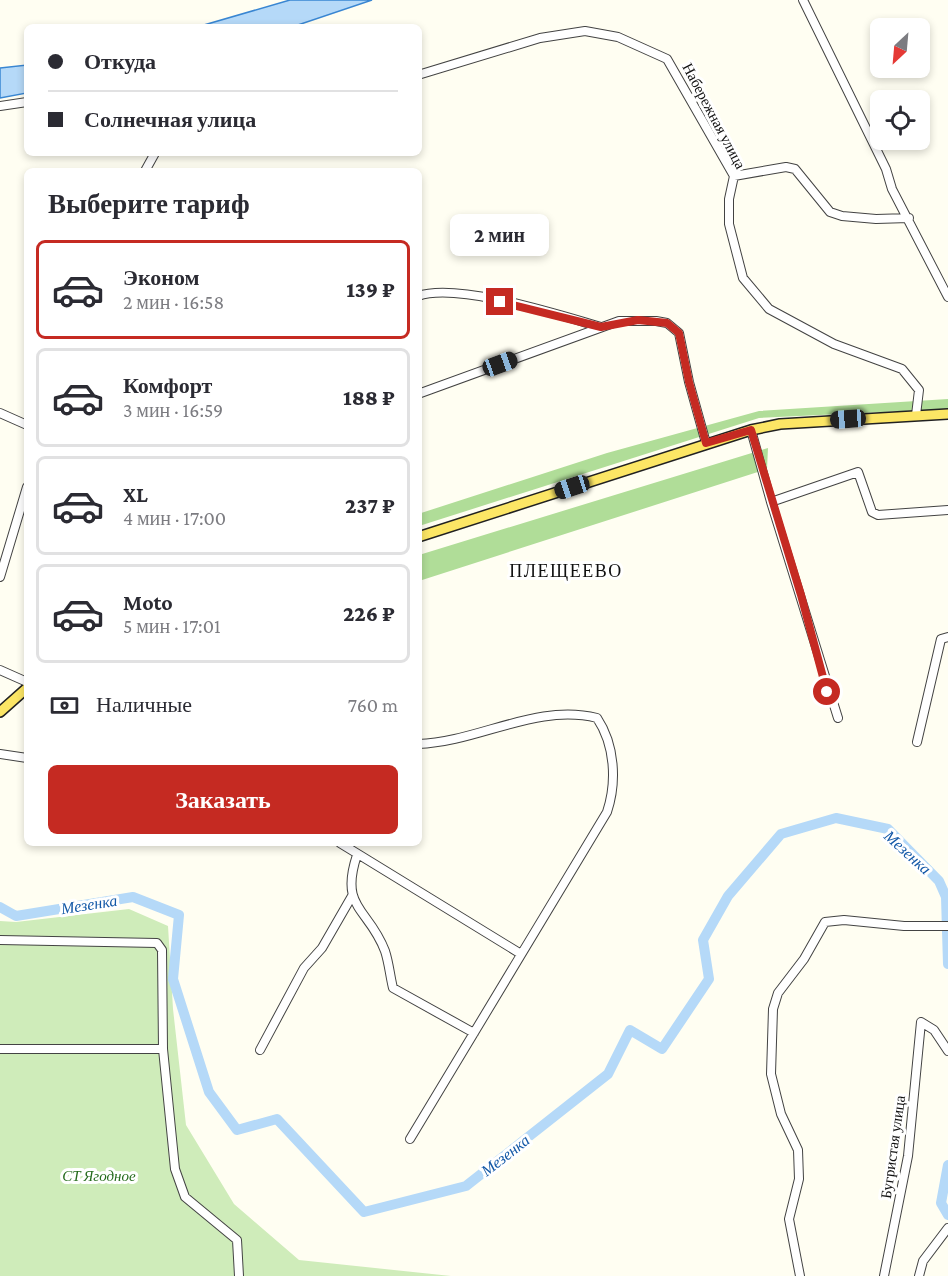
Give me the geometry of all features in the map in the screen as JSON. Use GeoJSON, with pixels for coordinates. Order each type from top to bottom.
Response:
{"type":"FeatureCollection","features":[{"type":"Feature","properties":{"kind":"main road"},"geometry":{"type":"LineString","coordinates":[[422,536],[751,430],[780,424],[948,414]]}},
{"type":"Feature","properties":{"kind":"main road"},"geometry":{"type":"LineString","coordinates":[[0,712],[24,691]]}},
{"type":"Feature","properties":{"kind":"street"},"geometry":{"type":"LineString","coordinates":[[803,0],[886,169],[892,189],[948,297]]}},
{"type":"Feature","properties":{"kind":"street","name":"Набережная улица"},"geometry":{"type":"LineString","coordinates":[[422,74],[540,39],[585,31],[618,37],[667,59],[734,176],[729,199],[729,224],[743,278],[769,309],[834,344],[902,369],[919,390],[916,415]]}},
{"type":"Feature","properties":{"kind":"street"},"geometry":{"type":"LineString","coordinates":[[0,106],[24,102]]}},
{"type":"Feature","properties":{"kind":"street"},"geometry":{"type":"LineString","coordinates":[[734,176],[786,167],[795,169],[830,212],[842,216],[865,218],[909,218]]}},
{"type":"Feature","properties":{"kind":"street"},"geometry":{"type":"LineString","coordinates":[[422,295],[441,293],[480,297],[601,327]]}},
{"type":"Feature","properties":{"kind":"street"},"geometry":{"type":"LineString","coordinates":[[422,393],[601,327],[632,319],[656,321],[674,327],[681,339],[689,382],[706,443]]}},
{"type":"Feature","properties":{"kind":"street"},"geometry":{"type":"LineString","coordinates":[[0,413],[24,424]]}},
{"type":"Feature","properties":{"kind":"street"},"geometry":{"type":"LineString","coordinates":[[751,430],[801,595],[827,692],[838,718]]}},
{"type":"Feature","properties":{"kind":"street"},"geometry":{"type":"LineString","coordinates":[[771,502],[858,472],[872,512],[878,515],[948,510]]}},
{"type":"Feature","properties":{"kind":"street"},"geometry":{"type":"LineString","coordinates":[[0,577],[24,497]]}},
{"type":"Feature","properties":{"kind":"street"},"geometry":{"type":"LineString","coordinates":[[917,741],[942,639],[948,638]]}},
{"type":"Feature","properties":{"kind":"street"},"geometry":{"type":"LineString","coordinates":[[0,670],[24,681]]}},
{"type":"Feature","properties":{"kind":"street"},"geometry":{"type":"LineString","coordinates":[[410,1139],[607,813],[614,791],[613,766],[605,730],[597,718],[578,713],[554,714],[422,743]]}},
{"type":"Feature","properties":{"kind":"street"},"geometry":{"type":"LineString","coordinates":[[0,754],[24,758]]}},
{"type":"Feature","properties":{"kind":"street"},"geometry":{"type":"LineString","coordinates":[[344,846],[522,954]]}},
{"type":"Feature","properties":{"kind":"street"},"geometry":{"type":"LineString","coordinates":[[357,855],[351,873],[352,896],[385,951],[393,988],[474,1033]]}},
{"type":"Feature","properties":{"kind":"street"},"geometry":{"type":"LineString","coordinates":[[260,1050],[304,968],[322,948],[352,896]]}},
{"type":"Feature","properties":{"kind":"street"},"geometry":{"type":"LineString","coordinates":[[800,1276],[789,1219],[799,1179],[798,1150],[781,1114],[771,1074],[772,1009],[778,993],[804,959],[825,922],[835,920],[904,926],[945,925]]}},
{"type":"Feature","properties":{"kind":"street"},"geometry":{"type":"LineString","coordinates":[[0,940],[157,943],[162,950],[163,1049],[175,1169],[185,1197],[237,1240],[239,1276]]}},
{"type":"Feature","properties":{"kind":"street","name":"Бугристая улица"},"geometry":{"type":"LineString","coordinates":[[884,1276],[908,1156],[921,1022],[934,1030],[948,1052]]}},
{"type":"Feature","properties":{"kind":"street"},"geometry":{"type":"LineString","coordinates":[[0,1049],[163,1049]]}},
{"type":"Feature","properties":{"kind":"street"},"geometry":{"type":"LineString","coordinates":[[919,1276],[923,1261],[948,1228]]}},
{"type":"Feature","properties":{"kind":"green space"},"geometry":{"type":"Polygon","coordinates":[[[948,399],[948,409],[759,418],[422,525],[422,513],[607,453],[759,411],[948,399]]]}},
{"type":"Feature","properties":{"kind":"green space"},"geometry":{"type":"Polygon","coordinates":[[[768,448],[767,469],[422,580],[422,554],[768,448]]]}},
{"type":"Feature","properties":{"kind":"green space","name":"СТ Ягодное"},"geometry":{"type":"Polygon","coordinates":[[[129,909],[168,926],[173,1009],[186,1125],[234,1204],[299,1260],[451,1276],[0,1276],[0,921],[16,922],[129,909]]]}},
{"type":"Feature","properties":{"kind":"water"},"geometry":{"type":"Polygon","coordinates":[[[290,0],[372,0],[301,24],[207,24],[290,0]]]}},
{"type":"Feature","properties":{"kind":"water"},"geometry":{"type":"Polygon","coordinates":[[[24,65],[24,94],[0,98],[0,68],[24,65]]]}},
{"type":"Feature","properties":{"kind":"waterway","name":"Мезенка"},"geometry":{"type":"LineString","coordinates":[[0,907],[16,916],[133,897],[179,915],[173,979],[209,1092],[237,1130],[277,1119],[364,1212],[466,1186],[608,1074],[630,1030],[662,1049],[709,979],[703,940],[728,896],[781,834],[836,818],[888,829],[939,881],[946,897],[948,964]]}},
{"type":"Feature","properties":{"kind":"waterway","name":"Мезенка"},"geometry":{"type":"LineString","coordinates":[[948,1165],[941,1203],[948,1215]]}},
{"type":"Feature","properties":{"kind":"district","name":"ПЛЕЩЕЕВО"},"geometry":{"type":"Point","coordinates":[566,571]}},
{"type":"Feature","properties":{"kind":"route"},"geometry":{"type":"LineString","coordinates":[[500,302],[601,327],[632,319],[667,323],[674,327],[681,339],[689,382],[706,443],[751,430],[801,595],[827,692]]}}]}
